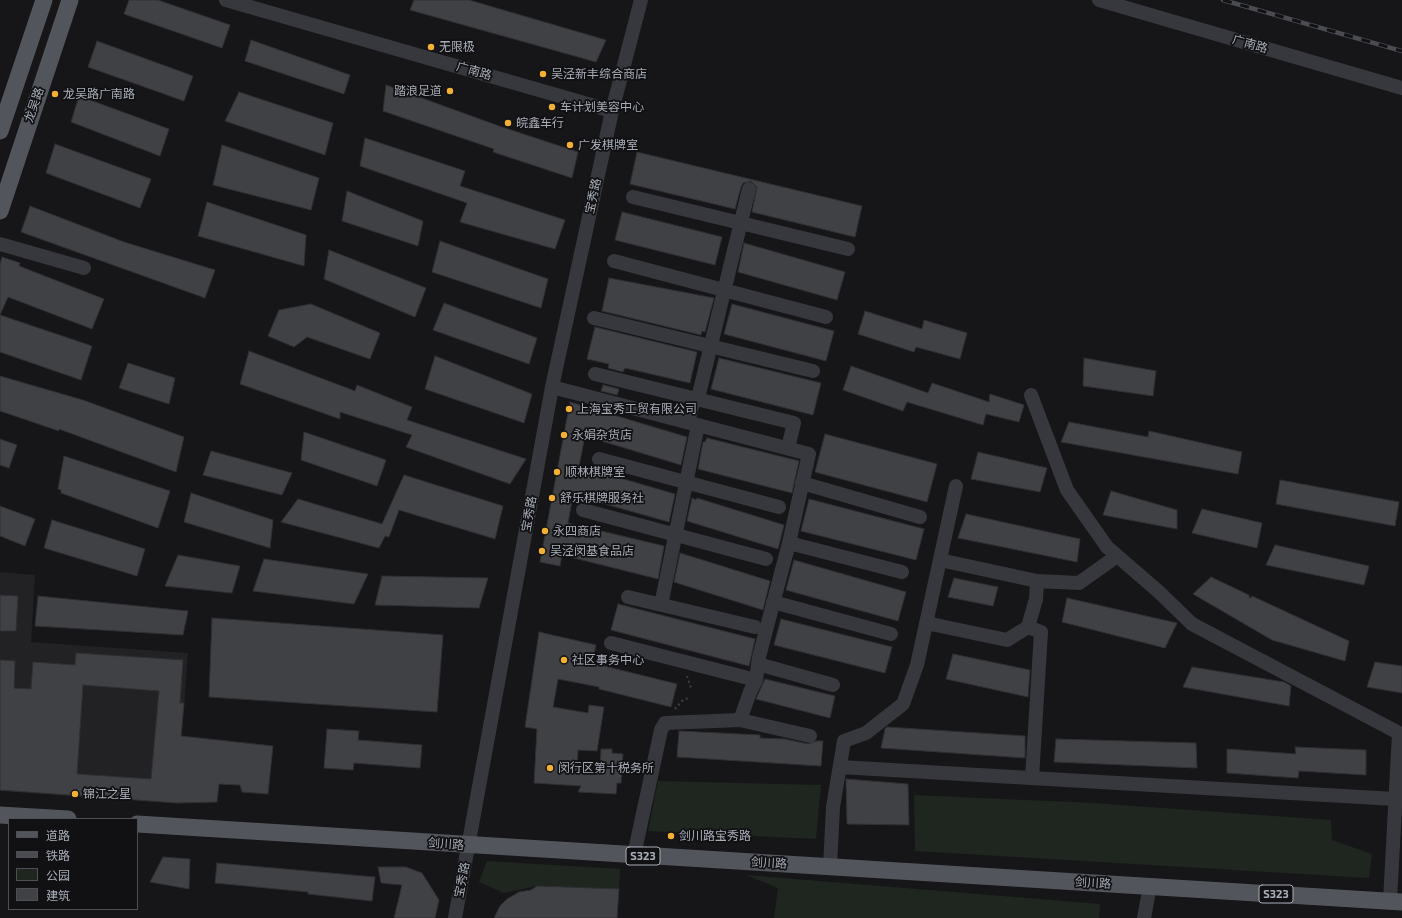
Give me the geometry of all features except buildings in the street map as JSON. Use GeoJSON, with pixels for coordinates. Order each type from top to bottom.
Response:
{"type":"FeatureCollection","features":[{"type":"Feature","properties":{"kind":"main road","name":"龙吴路"},"geometry":{"type":"LineString","coordinates":[[0,131],[44,0]]}},
{"type":"Feature","properties":{"kind":"main road","name":"龙吴路"},"geometry":{"type":"LineString","coordinates":[[0,211],[70,0]]}},
{"type":"Feature","properties":{"kind":"main road"},"geometry":{"type":"LineString","coordinates":[[0,815],[51,818]]}},
{"type":"Feature","properties":{"kind":"main road","name":"剑川路"},"geometry":{"type":"LineString","coordinates":[[138,824],[1396,901]]}},
{"type":"Feature","properties":{"kind":"street","name":"广南路"},"geometry":{"type":"LineString","coordinates":[[226,0],[612,111]]}},
{"type":"Feature","properties":{"kind":"street"},"geometry":{"type":"LineString","coordinates":[[612,111],[641,0]]}},
{"type":"Feature","properties":{"kind":"street","name":"广南路"},"geometry":{"type":"LineString","coordinates":[[1099,0],[1402,88]]}},
{"type":"Feature","properties":{"kind":"street","name":"宝秀路"},"geometry":{"type":"LineString","coordinates":[[455,918],[552,387],[612,111]]}},
{"type":"Feature","properties":{"kind":"street"},"geometry":{"type":"LineString","coordinates":[[661,605],[686,482],[696,399],[749,189]]}},
{"type":"Feature","properties":{"kind":"street"},"geometry":{"type":"LineString","coordinates":[[633,197],[848,249]]}},
{"type":"Feature","properties":{"kind":"street"},"geometry":{"type":"LineString","coordinates":[[0,244],[84,268]]}},
{"type":"Feature","properties":{"kind":"street"},"geometry":{"type":"LineString","coordinates":[[614,261],[826,318]]}},
{"type":"Feature","properties":{"kind":"street"},"geometry":{"type":"LineString","coordinates":[[594,318],[813,371]]}},
{"type":"Feature","properties":{"kind":"street"},"geometry":{"type":"LineString","coordinates":[[595,374],[794,423],[788,448]]}},
{"type":"Feature","properties":{"kind":"street"},"geometry":{"type":"LineString","coordinates":[[552,387],[810,454],[758,664],[756,680],[740,720]]}},
{"type":"Feature","properties":{"kind":"street"},"geometry":{"type":"LineString","coordinates":[[1030,395],[1067,490],[1107,548],[1159,592],[1192,624],[1399,733],[1400,743],[1396,799],[1396,901]]}},
{"type":"Feature","properties":{"kind":"street"},"geometry":{"type":"LineString","coordinates":[[599,459],[779,507]]}},
{"type":"Feature","properties":{"kind":"street"},"geometry":{"type":"LineString","coordinates":[[802,483],[920,517]]}},
{"type":"Feature","properties":{"kind":"street"},"geometry":{"type":"LineString","coordinates":[[830,867],[833,807],[844,741],[866,733],[903,704],[916,664],[926,623],[956,486]]}},
{"type":"Feature","properties":{"kind":"street"},"geometry":{"type":"LineString","coordinates":[[583,510],[766,559]]}},
{"type":"Feature","properties":{"kind":"street"},"geometry":{"type":"LineString","coordinates":[[789,543],[902,572]]}},
{"type":"Feature","properties":{"kind":"street"},"geometry":{"type":"LineString","coordinates":[[940,560],[1037,581],[1080,583],[1117,556]]}},
{"type":"Feature","properties":{"kind":"street"},"geometry":{"type":"LineString","coordinates":[[926,623],[1007,640],[1028,627],[1036,599],[1037,581]]}},
{"type":"Feature","properties":{"kind":"street"},"geometry":{"type":"LineString","coordinates":[[628,597],[755,627]]}},
{"type":"Feature","properties":{"kind":"street"},"geometry":{"type":"LineString","coordinates":[[773,602],[891,634]]}},
{"type":"Feature","properties":{"kind":"street"},"geometry":{"type":"LineString","coordinates":[[1028,627],[1041,632],[1032,778]]}},
{"type":"Feature","properties":{"kind":"street"},"geometry":{"type":"LineString","coordinates":[[611,643],[756,680]]}},
{"type":"Feature","properties":{"kind":"street"},"geometry":{"type":"LineString","coordinates":[[758,664],[833,685]]}},
{"type":"Feature","properties":{"kind":"street"},"geometry":{"type":"LineString","coordinates":[[634,855],[661,730],[665,723],[740,720],[810,736]]}},
{"type":"Feature","properties":{"kind":"street"},"geometry":{"type":"LineString","coordinates":[[840,767],[1396,799]]}},
{"type":"Feature","properties":{"kind":"street"},"geometry":{"type":"LineString","coordinates":[[1144,918],[1150,886]]}},
{"type":"Feature","properties":{"kind":"shaded area"},"geometry":{"type":"Polygon","coordinates":[[[0,572],[35,575],[31,642],[188,653],[177,803],[0,791],[0,572]]]}},
{"type":"Feature","properties":{"kind":"green space"},"geometry":{"type":"Polygon","coordinates":[[[658,781],[821,785],[816,839],[648,831],[658,781]]]}},
{"type":"Feature","properties":{"kind":"green space"},"geometry":{"type":"Polygon","coordinates":[[[914,795],[1093,803],[1331,820],[1332,840],[1372,854],[1369,878],[915,851],[914,795]]]}},
{"type":"Feature","properties":{"kind":"green space"},"geometry":{"type":"Polygon","coordinates":[[[487,861],[620,869],[619,889],[537,886],[504,893],[479,882],[487,861]]]}},
{"type":"Feature","properties":{"kind":"green space"},"geometry":{"type":"Polygon","coordinates":[[[746,875],[1100,904],[1099,918],[774,918],[778,888],[746,875]]]}},
{"type":"Feature","properties":{"kind":"railway"},"geometry":{"type":"LineString","coordinates":[[1223,0],[1402,51]]}},
{"type":"Feature","properties":{"kind":"place","name":"无限极"},"geometry":{"type":"Point","coordinates":[431,47]}},
{"type":"Feature","properties":{"kind":"place","name":"吴泾新丰综合商店"},"geometry":{"type":"Point","coordinates":[543,74]}},
{"type":"Feature","properties":{"kind":"place","name":"踏浪足道"},"geometry":{"type":"Point","coordinates":[450,91]}},
{"type":"Feature","properties":{"kind":"place","name":"龙吴路广南路"},"geometry":{"type":"Point","coordinates":[55,94]}},
{"type":"Feature","properties":{"kind":"place","name":"车计划美容中心"},"geometry":{"type":"Point","coordinates":[552,107]}},
{"type":"Feature","properties":{"kind":"place","name":"皖鑫车行"},"geometry":{"type":"Point","coordinates":[508,123]}},
{"type":"Feature","properties":{"kind":"place","name":"广发棋牌室"},"geometry":{"type":"Point","coordinates":[570,145]}},
{"type":"Feature","properties":{"kind":"place","name":"上海宝秀工贸有限公司"},"geometry":{"type":"Point","coordinates":[569,409]}},
{"type":"Feature","properties":{"kind":"place","name":"永娟杂货店"},"geometry":{"type":"Point","coordinates":[564,435]}},
{"type":"Feature","properties":{"kind":"place","name":"顺林棋牌室"},"geometry":{"type":"Point","coordinates":[557,472]}},
{"type":"Feature","properties":{"kind":"place","name":"舒乐棋牌服务社"},"geometry":{"type":"Point","coordinates":[552,498]}},
{"type":"Feature","properties":{"kind":"place","name":"永四商店"},"geometry":{"type":"Point","coordinates":[545,531]}},
{"type":"Feature","properties":{"kind":"place","name":"吴泾闵基食品店"},"geometry":{"type":"Point","coordinates":[542,551]}},
{"type":"Feature","properties":{"kind":"place","name":"社区事务中心"},"geometry":{"type":"Point","coordinates":[564,660]}},
{"type":"Feature","properties":{"kind":"place","name":"闵行区第十税务所"},"geometry":{"type":"Point","coordinates":[550,768]}},
{"type":"Feature","properties":{"kind":"place","name":"锦江之星"},"geometry":{"type":"Point","coordinates":[75,794]}},
{"type":"Feature","properties":{"kind":"place","name":"剑川路宝秀路"},"geometry":{"type":"Point","coordinates":[671,836]}}]}
